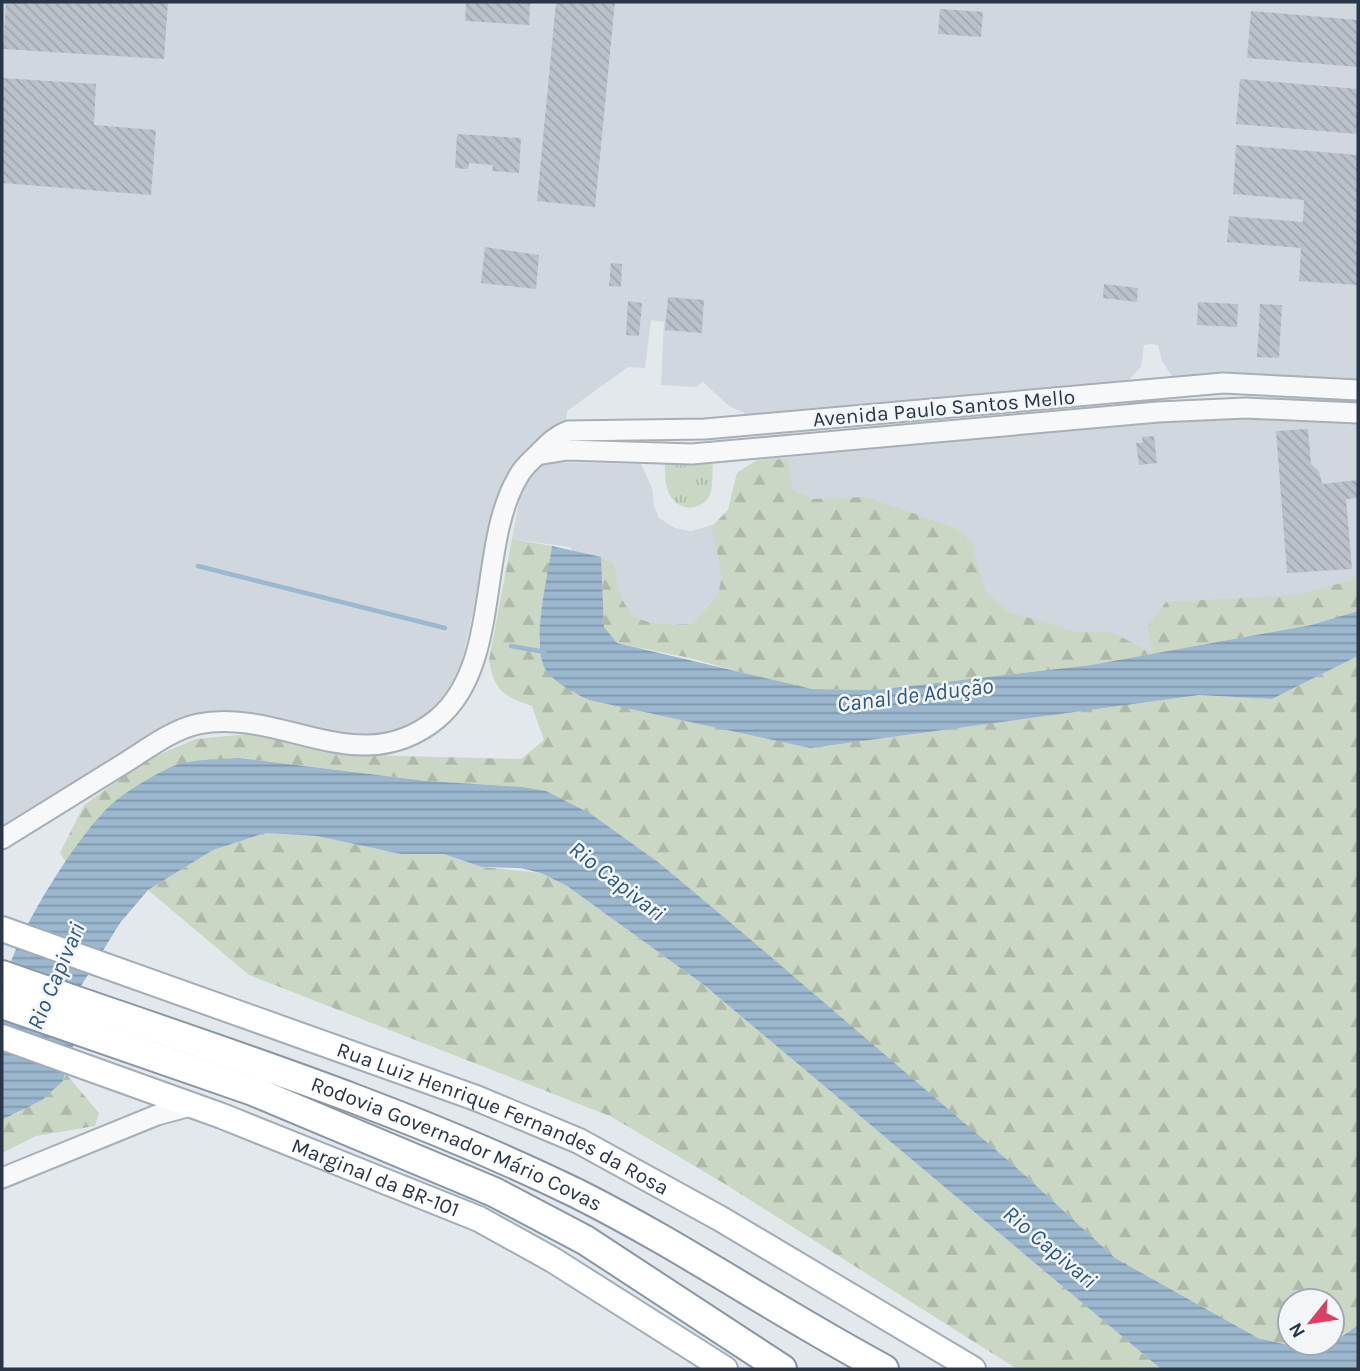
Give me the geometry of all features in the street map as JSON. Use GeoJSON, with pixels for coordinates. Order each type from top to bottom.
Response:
{"type":"FeatureCollection","features":[{"type":"Feature","properties":{"kind":"highway","name":"Rodovia Governador Mário Covas"},"geometry":{"type":"LineString","coordinates":[[2,975],[84,1018],[494,1192],[594,1247],[782,1369]]}},
{"type":"Feature","properties":{"kind":"highway","name":"Rodovia Governador Mário Covas"},"geometry":{"type":"LineString","coordinates":[[2,1004],[84,1018],[349,1096],[518,1166],[664,1240],[884,1369]]}},
{"type":"Feature","properties":{"kind":"main road","name":"Rua Luiz Henrique Fernandes da Rosa"},"geometry":{"type":"LineString","coordinates":[[2,929],[476,1098],[579,1141],[709,1213],[973,1369]]}},
{"type":"Feature","properties":{"kind":"main road","name":"Marginal da BR-101"},"geometry":{"type":"LineString","coordinates":[[2,1037],[326,1156],[479,1219],[553,1260],[724,1369]]}},
{"type":"Feature","properties":{"kind":"street","name":"Avenida Paulo Santos Mello"},"geometry":{"type":"LineString","coordinates":[[2,839],[156,743],[194,725],[227,720],[333,743],[368,747],[416,733],[437,719],[462,689],[470,670],[510,494],[517,477],[558,435],[568,431],[653,430],[758,424],[949,409],[1155,387],[1250,382],[1350,389]]}},
{"type":"Feature","properties":{"kind":"street"},"geometry":{"type":"LineString","coordinates":[[1155,387],[1158,412]]}},
{"type":"Feature","properties":{"kind":"street"},"geometry":{"type":"LineString","coordinates":[[1349,412],[1350,389]]}},
{"type":"Feature","properties":{"kind":"street","name":"Avenida Paulo Santos Mello"},"geometry":{"type":"LineString","coordinates":[[537,455],[567,450],[653,454],[760,449],[1158,412],[1246,408],[1349,412]]}},
{"type":"Feature","properties":{"kind":"street"},"geometry":{"type":"LineString","coordinates":[[949,409],[951,431]]}},
{"type":"Feature","properties":{"kind":"street"},"geometry":{"type":"LineString","coordinates":[[758,424],[746,435],[760,449]]}},
{"type":"Feature","properties":{"kind":"street"},"geometry":{"type":"LineString","coordinates":[[653,430],[653,454]]}},
{"type":"Feature","properties":{"kind":"street"},"geometry":{"type":"LineString","coordinates":[[2,1178],[156,1115],[191,1106]]}},
{"type":"Feature","properties":{"kind":"shaded area"},"geometry":{"type":"Polygon","coordinates":[[[2,2],[1358,2],[1358,381],[1250,373],[1172,376],[1162,361],[1158,345],[1151,344],[1144,345],[1141,367],[1129,380],[948,400],[750,416],[729,406],[703,382],[696,387],[661,385],[664,322],[651,320],[645,368],[628,367],[567,411],[566,422],[544,434],[509,473],[495,511],[461,667],[445,698],[431,712],[412,725],[368,738],[335,734],[228,711],[192,716],[2,829],[2,2]]]}},
{"type":"Feature","properties":{"kind":"shaded area"},"geometry":{"type":"Polygon","coordinates":[[[1247,418],[1358,423],[1358,611],[1154,654],[635,648],[570,547],[512,539],[520,497],[526,482],[542,464],[553,462],[641,464],[652,488],[654,506],[659,518],[675,528],[691,531],[716,524],[728,510],[737,473],[757,460],[1158,422],[1247,418]]]}},
{"type":"Feature","properties":{"kind":"green space"},"geometry":{"type":"Polygon","coordinates":[[[788,459],[792,489],[812,499],[866,497],[958,529],[975,546],[974,552],[985,591],[1009,612],[1077,632],[1112,632],[1153,654],[1091,665],[876,690],[812,689],[768,680],[690,658],[617,643],[604,627],[601,557],[614,564],[622,598],[636,616],[659,624],[693,624],[718,595],[722,576],[712,526],[728,510],[737,473],[757,460],[788,459]]]}},
{"type":"Feature","properties":{"kind":"green space"},"geometry":{"type":"Polygon","coordinates":[[[665,464],[713,464],[712,489],[704,503],[686,507],[675,502],[668,489],[665,464]]]}},
{"type":"Feature","properties":{"kind":"green space"},"geometry":{"type":"Polygon","coordinates":[[[512,539],[552,546],[539,642],[545,670],[589,700],[1199,695],[1272,699],[1358,656],[1358,1325],[1346,1332],[1346,1287],[1276,1287],[1276,1342],[1258,1338],[1115,1258],[1018,1169],[658,862],[591,814],[522,787],[427,781],[239,758],[101,814],[66,862],[60,853],[84,805],[148,759],[196,739],[248,734],[363,755],[521,759],[544,740],[532,706],[502,691],[494,679],[489,660],[512,539]]]}},
{"type":"Feature","properties":{"kind":"green space"},"geometry":{"type":"Polygon","coordinates":[[[1358,569],[1358,611],[1311,625],[1153,654],[1147,627],[1166,602],[1296,595],[1352,580],[1358,569]]]}},
{"type":"Feature","properties":{"kind":"green space"},"geometry":{"type":"Polygon","coordinates":[[[265,833],[317,836],[401,854],[444,854],[482,867],[541,873],[567,886],[704,985],[1161,1369],[1017,1369],[725,1184],[610,1116],[249,975],[148,890],[213,850],[265,833]]]}},
{"type":"Feature","properties":{"kind":"green space"},"geometry":{"type":"Polygon","coordinates":[[[66,1074],[99,1113],[95,1126],[36,1136],[2,1153],[2,1120],[18,1113],[63,1081],[66,1074]]]}},
{"type":"Feature","properties":{"kind":"water","name":"Canal de Adução"},"geometry":{"type":"Polygon","coordinates":[[[552,546],[601,557],[604,627],[617,643],[812,689],[876,690],[1091,665],[1311,625],[1358,611],[1358,656],[1272,699],[1199,695],[810,748],[589,700],[559,683],[545,669],[540,642],[542,609],[552,546]]]}},
{"type":"Feature","properties":{"kind":"water","name":"Rio Capivari"},"geometry":{"type":"Polygon","coordinates":[[[239,758],[427,781],[522,787],[546,791],[591,814],[658,862],[757,945],[1018,1169],[1115,1258],[1258,1338],[1276,1342],[1276,1357],[1346,1357],[1346,1333],[1358,1325],[1358,1369],[1161,1369],[704,985],[567,886],[541,873],[520,868],[482,867],[444,854],[401,854],[317,836],[265,833],[213,850],[148,890],[120,923],[81,986],[74,1008],[74,1043],[63,1081],[42,1100],[2,1120],[2,1031],[7,977],[12,959],[32,916],[74,849],[114,802],[165,770],[182,763],[239,758]]]}},
{"type":"Feature","properties":{"kind":"building"},"geometry":{"type":"Polygon","coordinates":[[[6,2],[168,2],[164,59],[3,49],[6,2]]]}},
{"type":"Feature","properties":{"kind":"building"},"geometry":{"type":"Polygon","coordinates":[[[466,2],[530,2],[529,25],[465,21],[466,2]]]}},
{"type":"Feature","properties":{"kind":"building"},"geometry":{"type":"Polygon","coordinates":[[[556,2],[615,2],[595,207],[537,201],[556,2]]]}},
{"type":"Feature","properties":{"kind":"building"},"geometry":{"type":"Polygon","coordinates":[[[940,9],[983,12],[981,37],[938,34],[940,9]]]}},
{"type":"Feature","properties":{"kind":"building"},"geometry":{"type":"Polygon","coordinates":[[[1251,11],[1358,20],[1358,67],[1247,58],[1251,11]]]}},
{"type":"Feature","properties":{"kind":"building"},"geometry":{"type":"Polygon","coordinates":[[[2,78],[96,84],[94,125],[156,130],[151,195],[2,183],[2,78]]]}},
{"type":"Feature","properties":{"kind":"building"},"geometry":{"type":"Polygon","coordinates":[[[1240,79],[1358,89],[1358,134],[1236,124],[1240,79]]]}},
{"type":"Feature","properties":{"kind":"building"},"geometry":{"type":"Polygon","coordinates":[[[457,134],[521,138],[519,173],[492,171],[493,165],[469,163],[468,169],[455,168],[457,134]]]}},
{"type":"Feature","properties":{"kind":"building"},"geometry":{"type":"Polygon","coordinates":[[[1236,145],[1358,155],[1358,285],[1299,281],[1301,248],[1227,242],[1229,216],[1303,222],[1304,200],[1233,194],[1236,145]]]}},
{"type":"Feature","properties":{"kind":"building"},"geometry":{"type":"Polygon","coordinates":[[[485,247],[539,255],[536,289],[481,283],[485,247]]]}},
{"type":"Feature","properties":{"kind":"building"},"geometry":{"type":"Polygon","coordinates":[[[611,263],[622,264],[621,287],[609,286],[611,263]]]}},
{"type":"Feature","properties":{"kind":"building"},"geometry":{"type":"Polygon","coordinates":[[[1104,284],[1138,288],[1137,302],[1103,298],[1104,284]]]}},
{"type":"Feature","properties":{"kind":"building"},"geometry":{"type":"Polygon","coordinates":[[[668,297],[704,300],[702,333],[665,330],[668,297]]]}},
{"type":"Feature","properties":{"kind":"building"},"geometry":{"type":"Polygon","coordinates":[[[628,301],[642,303],[639,336],[626,335],[628,301]]]}},
{"type":"Feature","properties":{"kind":"building"},"geometry":{"type":"Polygon","coordinates":[[[1198,302],[1238,304],[1237,327],[1197,325],[1198,302]]]}},
{"type":"Feature","properties":{"kind":"building"},"geometry":{"type":"Polygon","coordinates":[[[1260,304],[1282,305],[1279,358],[1257,357],[1260,304]]]}},
{"type":"Feature","properties":{"kind":"building"},"geometry":{"type":"Polygon","coordinates":[[[1308,429],[1311,464],[1319,471],[1322,484],[1358,480],[1358,498],[1346,499],[1352,569],[1287,573],[1276,431],[1308,429]]]}},
{"type":"Feature","properties":{"kind":"building"},"geometry":{"type":"Polygon","coordinates":[[[1154,436],[1157,463],[1139,465],[1136,443],[1143,443],[1142,437],[1154,436]]]}},
{"type":"Feature","properties":{"kind":"waterway"},"geometry":{"type":"LineString","coordinates":[[198,566],[445,628]]}},
{"type":"Feature","properties":{"kind":"waterway"},"geometry":{"type":"LineString","coordinates":[[511,646],[545,652]]}}]}
